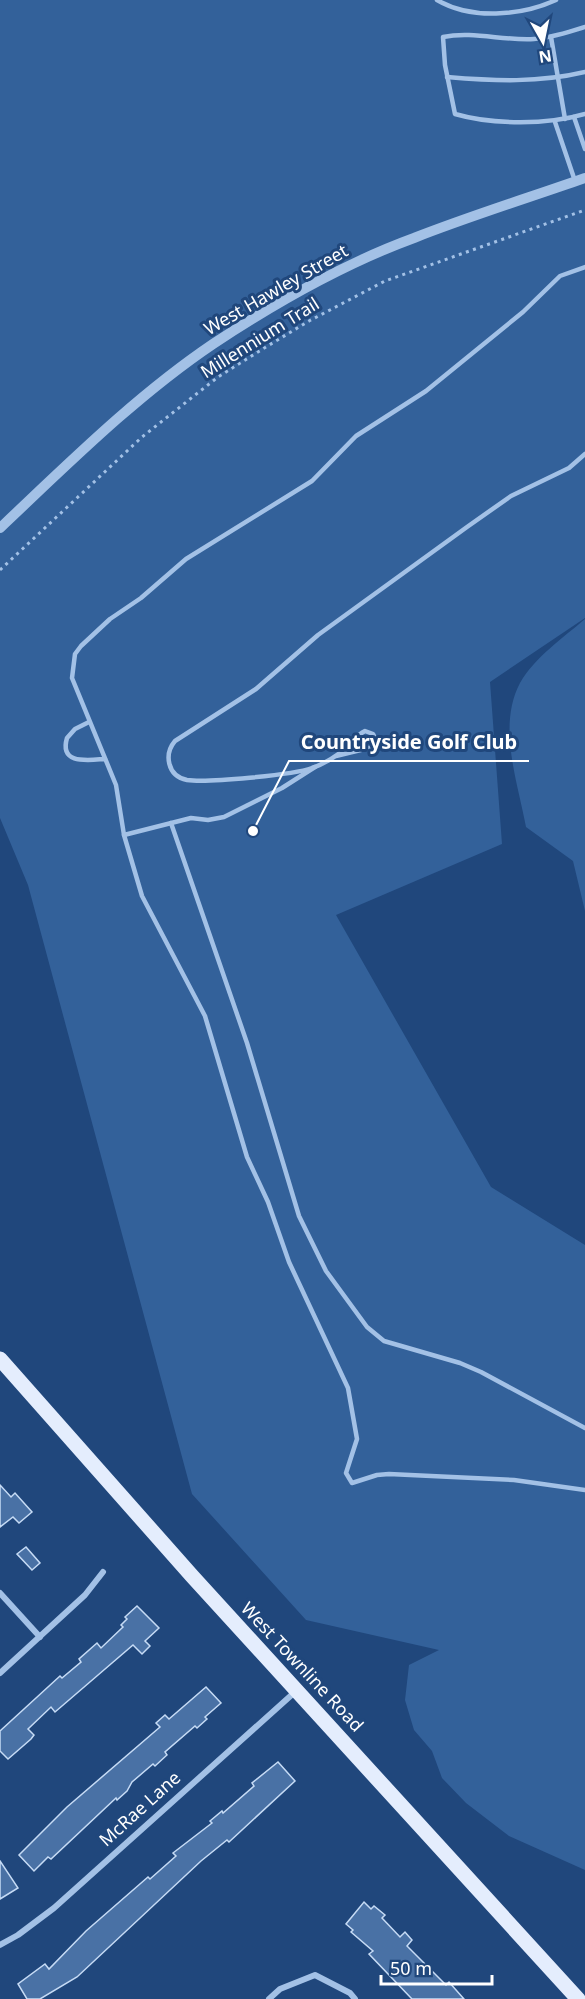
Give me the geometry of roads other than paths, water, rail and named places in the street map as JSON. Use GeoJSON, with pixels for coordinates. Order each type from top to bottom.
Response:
{"type":"FeatureCollection","features":[{"type":"Feature","properties":{"kind":"main road","name":"West Townline Road"},"geometry":{"type":"LineString","coordinates":[[0,1359],[192,1576],[578,1999]]}},
{"type":"Feature","properties":{"kind":"street","name":"West Hawley Street"},"geometry":{"type":"LineString","coordinates":[[0,528],[82,452],[171,375],[261,314],[336,272],[412,238],[580,180]]}},
{"type":"Feature","properties":{"kind":"street"},"geometry":{"type":"LineString","coordinates":[[0,1673],[85,1595],[103,1572]]}},
{"type":"Feature","properties":{"kind":"street"},"geometry":{"type":"LineString","coordinates":[[0,1593],[40,1637]]}},
{"type":"Feature","properties":{"kind":"street","name":"McRae Lane"},"geometry":{"type":"LineString","coordinates":[[0,1945],[18,1935],[54,1908],[297,1690]]}},
{"type":"Feature","properties":{"kind":"street"},"geometry":{"type":"LineString","coordinates":[[269,1999],[280,1989],[315,1975],[355,1999]]}},
{"type":"Feature","properties":{"kind":"lane"},"geometry":{"type":"LineString","coordinates":[[437,0],[450,7],[513,13],[539,8],[556,0]]}},
{"type":"Feature","properties":{"kind":"lane"},"geometry":{"type":"LineString","coordinates":[[585,27],[551,38],[456,34],[444,37],[447,78],[455,114],[469,118],[555,122],[585,114]]}},
{"type":"Feature","properties":{"kind":"lane"},"geometry":{"type":"LineString","coordinates":[[551,38],[565,119]]}},
{"type":"Feature","properties":{"kind":"lane"},"geometry":{"type":"LineString","coordinates":[[447,78],[505,82],[558,78],[585,72]]}},
{"type":"Feature","properties":{"kind":"lane"},"geometry":{"type":"LineString","coordinates":[[574,117],[585,148]]}},
{"type":"Feature","properties":{"kind":"lane"},"geometry":{"type":"LineString","coordinates":[[555,122],[580,180]]}},
{"type":"Feature","properties":{"kind":"lane"},"geometry":{"type":"LineString","coordinates":[[585,267],[560,276],[523,312],[434,384],[356,436],[312,481],[186,559],[141,598],[92,635],[75,654],[72,668],[72,678],[116,785],[124,835],[142,896],[205,1016],[247,1157],[268,1202],[289,1262],[348,1388],[357,1439],[346,1473],[348,1480],[352,1483],[359,1482],[377,1475],[389,1474],[473,1478],[585,1490]]}},
{"type":"Feature","properties":{"kind":"lane"},"geometry":{"type":"LineString","coordinates":[[315,768],[264,776],[186,780],[170,768],[167,759],[169,748],[175,741],[256,689],[318,635],[399,575],[511,496],[569,468],[585,454]]}},
{"type":"Feature","properties":{"kind":"lane"},"geometry":{"type":"LineString","coordinates":[[89,722],[75,729],[67,738],[67,752],[77,761],[105,759]]}},
{"type":"Feature","properties":{"kind":"lane"},"geometry":{"type":"LineString","coordinates":[[124,835],[191,818],[208,820],[224,817],[282,788],[336,756],[365,731],[373,734],[376,740],[373,747],[365,751],[336,756]]}},
{"type":"Feature","properties":{"kind":"lane"},"geometry":{"type":"LineString","coordinates":[[171,823],[247,1042],[299,1216],[326,1271],[367,1327],[384,1341],[459,1363],[481,1372],[585,1428]]}},
{"type":"Feature","properties":{"kind":"place","name":"Countryside Golf Club"},"geometry":{"type":"Point","coordinates":[253,831]}}]}
